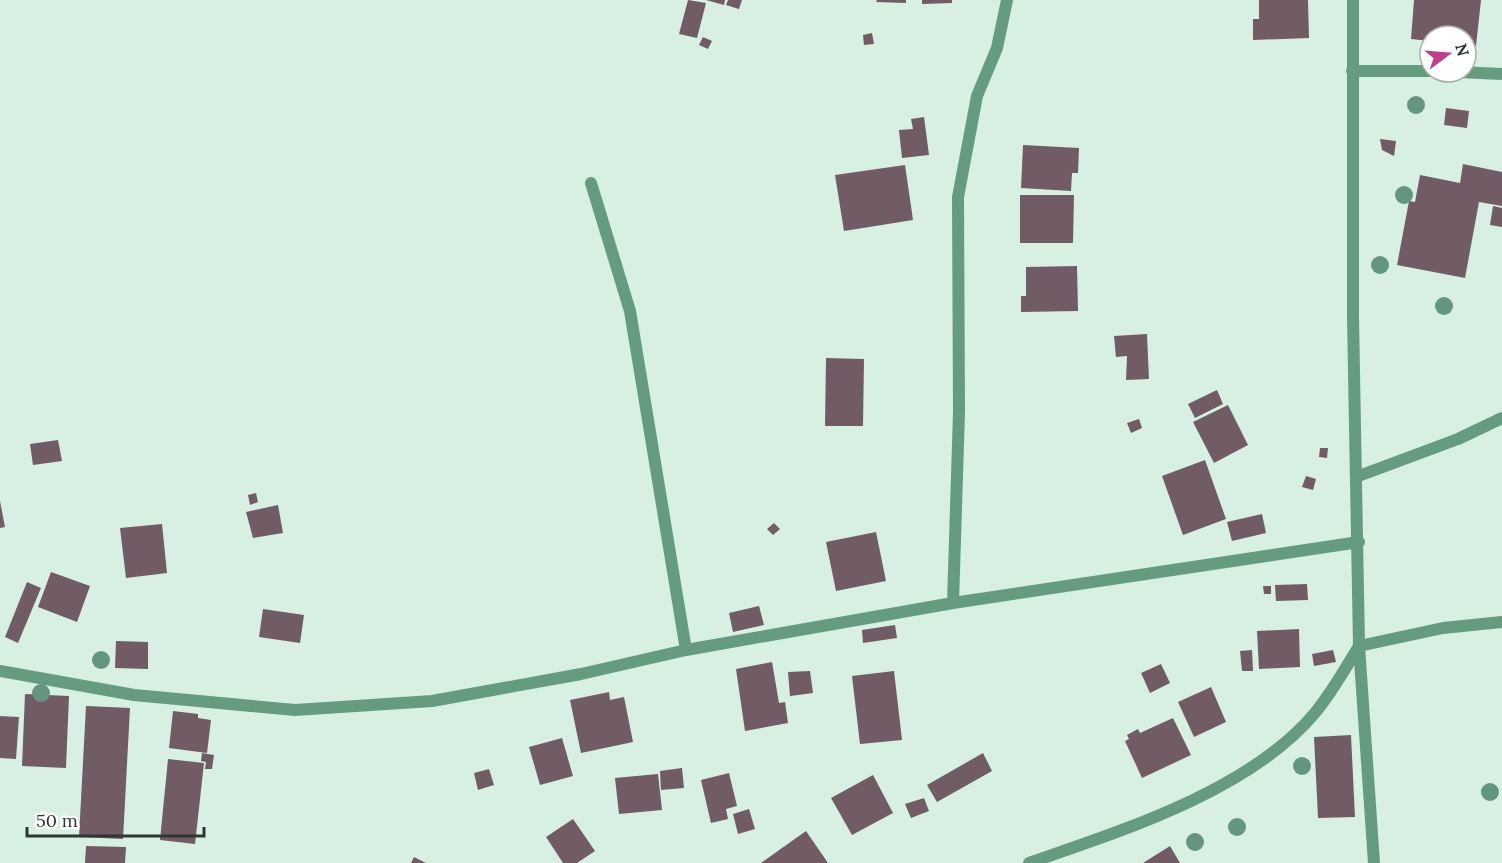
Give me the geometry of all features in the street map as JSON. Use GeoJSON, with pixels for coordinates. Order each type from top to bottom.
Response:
{"type":"FeatureCollection","features":[{"type":"Feature","properties":{"kind":"street"},"geometry":{"type":"LineString","coordinates":[[953,603],[959,412],[958,197],[977,96],[997,48],[1007,0]]}},
{"type":"Feature","properties":{"kind":"street"},"geometry":{"type":"LineString","coordinates":[[1353,0],[1359,646],[1374,863]]}},
{"type":"Feature","properties":{"kind":"street"},"geometry":{"type":"LineString","coordinates":[[1352,70],[1418,71]]}},
{"type":"Feature","properties":{"kind":"street"},"geometry":{"type":"LineString","coordinates":[[1478,73],[1502,74]]}},
{"type":"Feature","properties":{"kind":"street"},"geometry":{"type":"LineString","coordinates":[[591,183],[630,311],[686,650]]}},
{"type":"Feature","properties":{"kind":"street"},"geometry":{"type":"LineString","coordinates":[[1356,477],[1458,440],[1502,418]]}},
{"type":"Feature","properties":{"kind":"street"},"geometry":{"type":"LineString","coordinates":[[0,671],[134,695],[295,710],[432,701],[581,674],[686,650],[953,603],[1359,542]]}},
{"type":"Feature","properties":{"kind":"street"},"geometry":{"type":"LineString","coordinates":[[1029,863],[1164,813],[1240,774],[1275,750],[1313,715],[1359,646],[1443,628],[1502,622]]}},
{"type":"Feature","properties":{"kind":"building"},"geometry":{"type":"Polygon","coordinates":[[[688,0],[706,3],[697,38],[679,34],[688,0]]]}},
{"type":"Feature","properties":{"kind":"building"},"geometry":{"type":"Polygon","coordinates":[[[706,0],[725,0],[724,5],[706,0]]]}},
{"type":"Feature","properties":{"kind":"building"},"geometry":{"type":"Polygon","coordinates":[[[728,0],[742,0],[739,9],[726,5],[728,0]]]}},
{"type":"Feature","properties":{"kind":"building"},"geometry":{"type":"Polygon","coordinates":[[[877,0],[906,0],[906,3],[876,2],[877,0]]]}},
{"type":"Feature","properties":{"kind":"building"},"geometry":{"type":"Polygon","coordinates":[[[922,0],[952,0],[952,3],[922,4],[922,0]]]}},
{"type":"Feature","properties":{"kind":"building"},"geometry":{"type":"Polygon","coordinates":[[[1259,0],[1308,0],[1309,38],[1253,40],[1253,19],[1259,19],[1259,0]]]}},
{"type":"Feature","properties":{"kind":"building"},"geometry":{"type":"Polygon","coordinates":[[[1414,0],[1481,0],[1478,28],[1478,24],[1418,24],[1418,40],[1411,39],[1414,0]]]}},
{"type":"Feature","properties":{"kind":"building"},"geometry":{"type":"Polygon","coordinates":[[[872,33],[874,44],[864,45],[863,35],[872,33]]]}},
{"type":"Feature","properties":{"kind":"building"},"geometry":{"type":"Polygon","coordinates":[[[703,37],[712,41],[708,49],[699,45],[703,37]]]}},
{"type":"Feature","properties":{"kind":"building"},"geometry":{"type":"Polygon","coordinates":[[[1446,108],[1469,111],[1467,128],[1444,125],[1446,108]]]}},
{"type":"Feature","properties":{"kind":"building"},"geometry":{"type":"Polygon","coordinates":[[[924,117],[929,155],[902,158],[899,130],[913,129],[911,119],[924,117]]]}},
{"type":"Feature","properties":{"kind":"building"},"geometry":{"type":"Polygon","coordinates":[[[1380,139],[1396,141],[1394,156],[1382,150],[1380,139]]]}},
{"type":"Feature","properties":{"kind":"building"},"geometry":{"type":"Polygon","coordinates":[[[1023,145],[1079,148],[1078,173],[1072,173],[1071,191],[1021,188],[1023,145]]]}},
{"type":"Feature","properties":{"kind":"building"},"geometry":{"type":"Polygon","coordinates":[[[1463,164],[1502,172],[1502,206],[1479,202],[1465,278],[1397,265],[1409,201],[1415,202],[1420,175],[1460,183],[1463,164]]]}},
{"type":"Feature","properties":{"kind":"building"},"geometry":{"type":"Polygon","coordinates":[[[905,165],[913,220],[844,231],[835,175],[905,165]]]}},
{"type":"Feature","properties":{"kind":"building"},"geometry":{"type":"Polygon","coordinates":[[[1020,195],[1074,195],[1073,243],[1020,243],[1020,195]]]}},
{"type":"Feature","properties":{"kind":"building"},"geometry":{"type":"Polygon","coordinates":[[[1493,206],[1502,208],[1502,227],[1490,225],[1493,206]]]}},
{"type":"Feature","properties":{"kind":"building"},"geometry":{"type":"Polygon","coordinates":[[[1077,266],[1078,311],[1021,312],[1021,296],[1026,296],[1026,267],[1077,266]]]}},
{"type":"Feature","properties":{"kind":"building"},"geometry":{"type":"Polygon","coordinates":[[[1147,334],[1149,379],[1126,380],[1127,356],[1116,357],[1114,336],[1147,334]]]}},
{"type":"Feature","properties":{"kind":"building"},"geometry":{"type":"Polygon","coordinates":[[[826,358],[864,359],[863,426],[825,426],[826,358]]]}},
{"type":"Feature","properties":{"kind":"building"},"geometry":{"type":"Polygon","coordinates":[[[1217,390],[1223,404],[1195,418],[1188,404],[1217,390]]]}},
{"type":"Feature","properties":{"kind":"building"},"geometry":{"type":"Polygon","coordinates":[[[1228,405],[1248,445],[1214,463],[1193,422],[1228,405]]]}},
{"type":"Feature","properties":{"kind":"building"},"geometry":{"type":"Polygon","coordinates":[[[1139,419],[1142,428],[1131,433],[1127,423],[1139,419]]]}},
{"type":"Feature","properties":{"kind":"building"},"geometry":{"type":"Polygon","coordinates":[[[58,440],[62,461],[33,465],[30,444],[58,440]]]}},
{"type":"Feature","properties":{"kind":"building"},"geometry":{"type":"Polygon","coordinates":[[[1320,448],[1328,448],[1327,458],[1319,457],[1320,448]]]}},
{"type":"Feature","properties":{"kind":"building"},"geometry":{"type":"Polygon","coordinates":[[[1205,460],[1226,519],[1183,535],[1162,476],[1205,460]]]}},
{"type":"Feature","properties":{"kind":"building"},"geometry":{"type":"Polygon","coordinates":[[[1306,476],[1316,479],[1313,490],[1302,487],[1306,476]]]}},
{"type":"Feature","properties":{"kind":"building"},"geometry":{"type":"Polygon","coordinates":[[[256,493],[258,502],[250,505],[248,495],[256,493]]]}},
{"type":"Feature","properties":{"kind":"building"},"geometry":{"type":"Polygon","coordinates":[[[0,501],[5,527],[0,528],[0,501]]]}},
{"type":"Feature","properties":{"kind":"building"},"geometry":{"type":"Polygon","coordinates":[[[278,505],[283,533],[253,538],[246,512],[278,505]]]}},
{"type":"Feature","properties":{"kind":"building"},"geometry":{"type":"Polygon","coordinates":[[[1262,514],[1266,533],[1232,541],[1227,522],[1262,514]]]}},
{"type":"Feature","properties":{"kind":"building"},"geometry":{"type":"Polygon","coordinates":[[[774,523],[780,529],[773,535],[767,529],[774,523]]]}},
{"type":"Feature","properties":{"kind":"building"},"geometry":{"type":"Polygon","coordinates":[[[162,524],[167,573],[126,578],[120,528],[162,524]]]}},
{"type":"Feature","properties":{"kind":"building"},"geometry":{"type":"Polygon","coordinates":[[[876,532],[886,581],[836,591],[826,542],[876,532]]]}},
{"type":"Feature","properties":{"kind":"building"},"geometry":{"type":"Polygon","coordinates":[[[51,572],[90,586],[77,622],[38,607],[51,572]]]}},
{"type":"Feature","properties":{"kind":"building"},"geometry":{"type":"Polygon","coordinates":[[[27,582],[41,588],[18,643],[5,637],[27,582]]]}},
{"type":"Feature","properties":{"kind":"building"},"geometry":{"type":"Polygon","coordinates":[[[1307,584],[1308,600],[1276,601],[1275,585],[1307,584]]]}},
{"type":"Feature","properties":{"kind":"building"},"geometry":{"type":"Polygon","coordinates":[[[1263,586],[1271,586],[1271,594],[1264,594],[1263,586]]]}},
{"type":"Feature","properties":{"kind":"building"},"geometry":{"type":"Polygon","coordinates":[[[759,606],[764,625],[733,632],[729,613],[759,606]]]}},
{"type":"Feature","properties":{"kind":"building"},"geometry":{"type":"Polygon","coordinates":[[[263,609],[304,615],[300,643],[259,637],[263,609]]]}},
{"type":"Feature","properties":{"kind":"building"},"geometry":{"type":"Polygon","coordinates":[[[895,625],[897,638],[863,643],[862,630],[895,625]]]}},
{"type":"Feature","properties":{"kind":"building"},"geometry":{"type":"Polygon","coordinates":[[[1299,629],[1300,667],[1259,669],[1257,631],[1299,629]]]}},
{"type":"Feature","properties":{"kind":"building"},"geometry":{"type":"Polygon","coordinates":[[[116,641],[148,642],[148,669],[115,668],[116,641]]]}},
{"type":"Feature","properties":{"kind":"building"},"geometry":{"type":"Polygon","coordinates":[[[1252,650],[1253,671],[1242,671],[1240,651],[1252,650]]]}},
{"type":"Feature","properties":{"kind":"building"},"geometry":{"type":"Polygon","coordinates":[[[1333,650],[1336,662],[1314,666],[1312,654],[1333,650]]]}},
{"type":"Feature","properties":{"kind":"building"},"geometry":{"type":"Polygon","coordinates":[[[772,662],[779,703],[785,702],[788,723],[745,731],[736,669],[772,662]]]}},
{"type":"Feature","properties":{"kind":"building"},"geometry":{"type":"Polygon","coordinates":[[[1161,664],[1170,683],[1150,693],[1141,673],[1161,664]]]}},
{"type":"Feature","properties":{"kind":"building"},"geometry":{"type":"Polygon","coordinates":[[[810,671],[813,693],[790,696],[788,672],[810,671]]]}},
{"type":"Feature","properties":{"kind":"building"},"geometry":{"type":"Polygon","coordinates":[[[894,671],[902,740],[860,744],[852,676],[894,671]]]}},
{"type":"Feature","properties":{"kind":"building"},"geometry":{"type":"Polygon","coordinates":[[[1211,687],[1226,722],[1194,737],[1178,702],[1211,687]]]}},
{"type":"Feature","properties":{"kind":"building"},"geometry":{"type":"Polygon","coordinates":[[[609,692],[610,700],[624,697],[633,742],[581,753],[570,700],[609,692]]]}},
{"type":"Feature","properties":{"kind":"building"},"geometry":{"type":"Polygon","coordinates":[[[25,694],[69,696],[66,768],[22,766],[25,694]]]}},
{"type":"Feature","properties":{"kind":"building"},"geometry":{"type":"Polygon","coordinates":[[[86,706],[130,708],[123,839],[79,837],[86,706]]]}},
{"type":"Feature","properties":{"kind":"building"},"geometry":{"type":"Polygon","coordinates":[[[173,711],[198,714],[198,718],[211,720],[207,753],[169,748],[173,711]]]}},
{"type":"Feature","properties":{"kind":"building"},"geometry":{"type":"Polygon","coordinates":[[[0,716],[19,717],[16,759],[0,758],[0,716]]]}},
{"type":"Feature","properties":{"kind":"building"},"geometry":{"type":"Polygon","coordinates":[[[1173,718],[1191,755],[1142,778],[1125,741],[1129,739],[1127,735],[1138,729],[1140,733],[1173,718]]]}},
{"type":"Feature","properties":{"kind":"building"},"geometry":{"type":"Polygon","coordinates":[[[1351,735],[1355,817],[1318,818],[1314,737],[1351,735]]]}},
{"type":"Feature","properties":{"kind":"building"},"geometry":{"type":"Polygon","coordinates":[[[562,738],[573,776],[540,785],[529,747],[562,738]]]}},
{"type":"Feature","properties":{"kind":"building"},"geometry":{"type":"Polygon","coordinates":[[[202,753],[214,755],[212,769],[205,769],[206,762],[201,761],[202,753]]]}},
{"type":"Feature","properties":{"kind":"building"},"geometry":{"type":"Polygon","coordinates":[[[983,753],[992,771],[937,802],[927,785],[983,753]]]}},
{"type":"Feature","properties":{"kind":"building"},"geometry":{"type":"Polygon","coordinates":[[[168,759],[204,763],[195,844],[160,840],[168,759]]]}},
{"type":"Feature","properties":{"kind":"building"},"geometry":{"type":"Polygon","coordinates":[[[682,768],[684,788],[661,790],[660,771],[682,768]]]}},
{"type":"Feature","properties":{"kind":"building"},"geometry":{"type":"Polygon","coordinates":[[[489,769],[494,785],[478,790],[474,773],[489,769]]]}},
{"type":"Feature","properties":{"kind":"building"},"geometry":{"type":"Polygon","coordinates":[[[729,773],[737,806],[726,809],[728,819],[711,823],[701,780],[729,773]]]}},
{"type":"Feature","properties":{"kind":"building"},"geometry":{"type":"Polygon","coordinates":[[[658,774],[662,810],[619,814],[615,778],[658,774]]]}},
{"type":"Feature","properties":{"kind":"building"},"geometry":{"type":"Polygon","coordinates":[[[873,775],[893,813],[852,835],[831,798],[873,775]]]}},
{"type":"Feature","properties":{"kind":"building"},"geometry":{"type":"Polygon","coordinates":[[[924,798],[929,811],[911,818],[905,804],[924,798]]]}},
{"type":"Feature","properties":{"kind":"building"},"geometry":{"type":"Polygon","coordinates":[[[749,809],[755,829],[738,834],[733,814],[749,809]]]}},
{"type":"Feature","properties":{"kind":"building"},"geometry":{"type":"Polygon","coordinates":[[[573,819],[595,851],[577,863],[563,863],[546,837],[573,819]]]}},
{"type":"Feature","properties":{"kind":"building"},"geometry":{"type":"Polygon","coordinates":[[[806,831],[828,863],[761,863],[806,831]]]}},
{"type":"Feature","properties":{"kind":"building"},"geometry":{"type":"Polygon","coordinates":[[[86,846],[126,847],[125,863],[85,863],[86,846]]]}},
{"type":"Feature","properties":{"kind":"building"},"geometry":{"type":"Polygon","coordinates":[[[1170,846],[1180,863],[1143,863],[1170,846]]]}},
{"type":"Feature","properties":{"kind":"building"},"geometry":{"type":"Polygon","coordinates":[[[414,857],[426,863],[411,863],[414,857]]]}}]}
